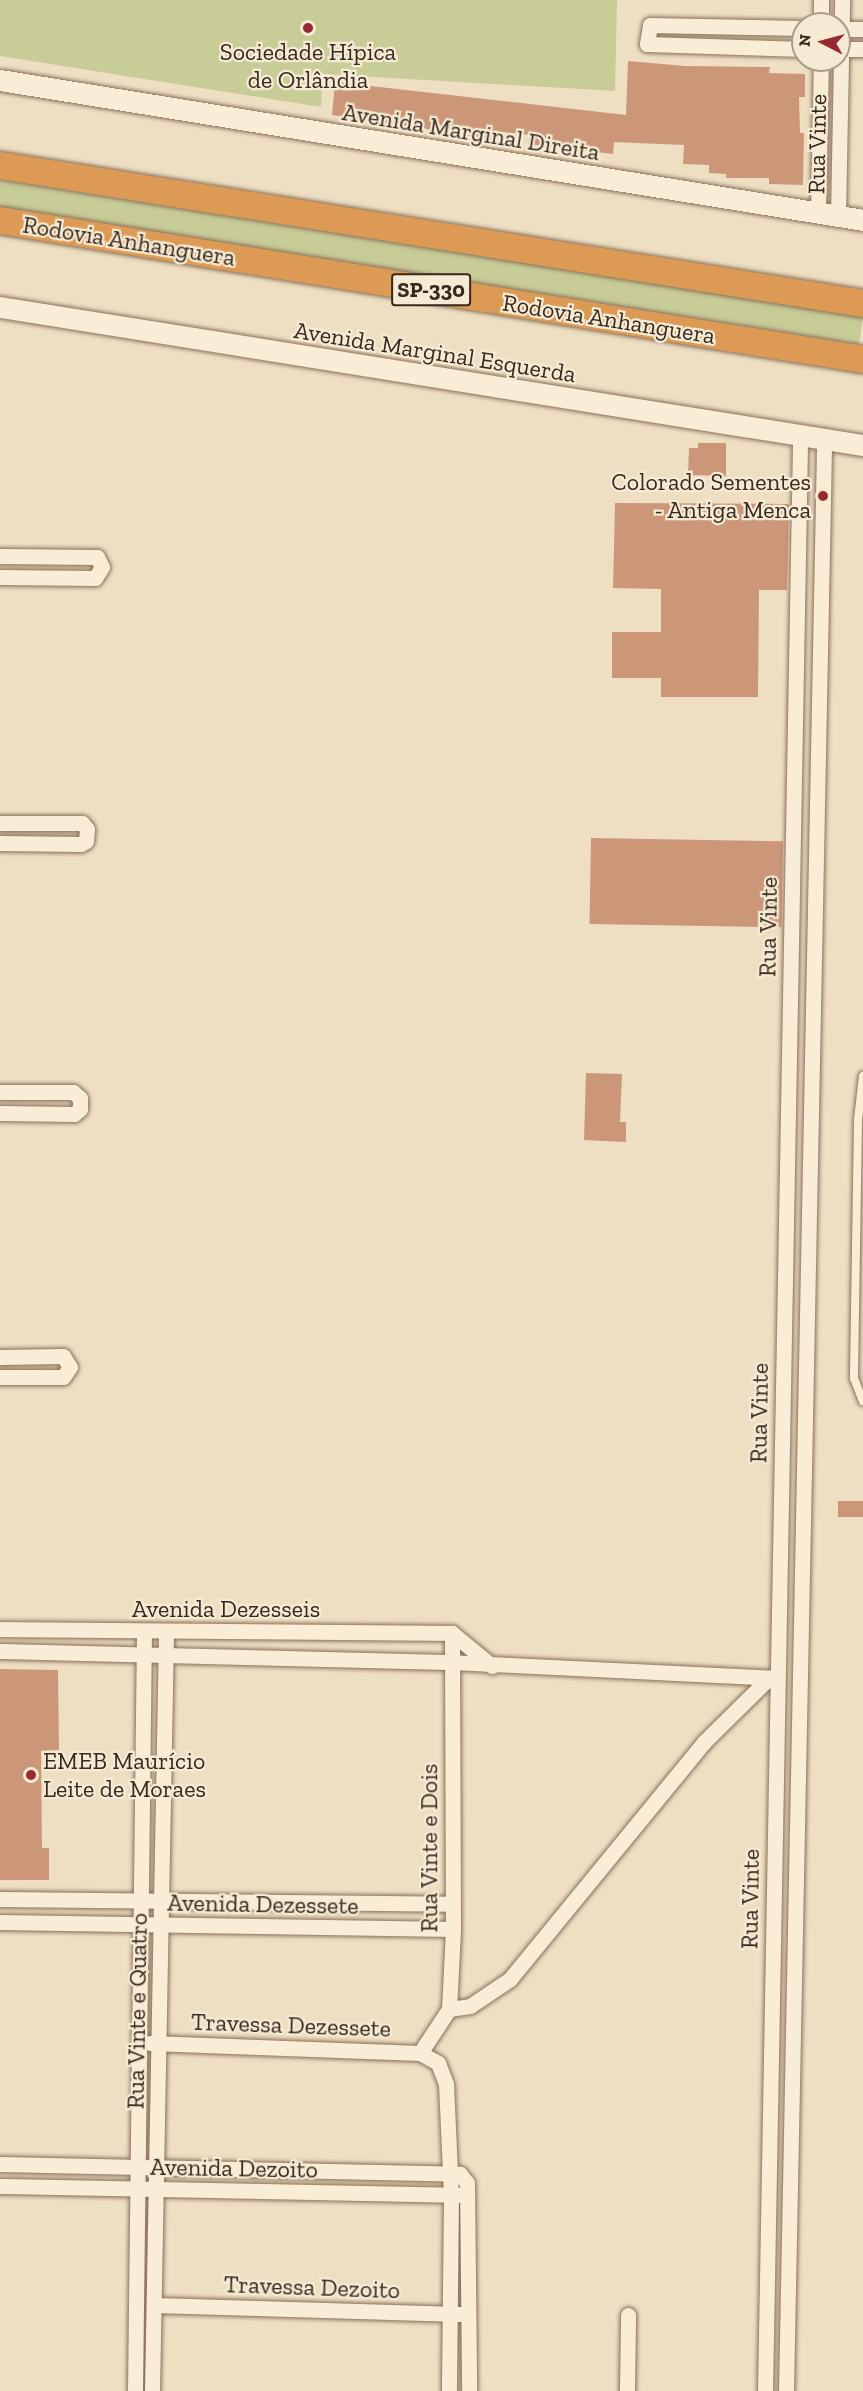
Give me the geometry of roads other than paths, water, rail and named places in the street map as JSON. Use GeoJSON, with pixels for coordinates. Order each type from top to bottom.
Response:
{"type":"FeatureCollection","features":[{"type":"Feature","properties":{"kind":"highway","name":"SP-330"},"geometry":{"type":"LineString","coordinates":[[0,165],[863,303]]}},
{"type":"Feature","properties":{"kind":"highway","name":"Rodovia Anhanguera"},"geometry":{"type":"LineString","coordinates":[[0,220],[863,359]]}},
{"type":"Feature","properties":{"kind":"main road","name":"Avenida Marginal Direita"},"geometry":{"type":"LineString","coordinates":[[0,80],[863,220]]}},
{"type":"Feature","properties":{"kind":"main road","name":"Avenida Marginal Esquerda"},"geometry":{"type":"LineString","coordinates":[[0,307],[863,445]]}},
{"type":"Feature","properties":{"kind":"street"},"geometry":{"type":"LineString","coordinates":[[791,28],[650,26],[647,36],[649,46],[791,49]]}},
{"type":"Feature","properties":{"kind":"street","name":"Rua Vinte"},"geometry":{"type":"LineString","coordinates":[[821,72],[828,215]]}},
{"type":"Feature","properties":{"kind":"street","name":"Rua Vinte"},"geometry":{"type":"LineString","coordinates":[[828,215],[838,72]]}},
{"type":"Feature","properties":{"kind":"street","name":"Rua Vinte"},"geometry":{"type":"LineString","coordinates":[[765,2391],[773,1678],[800,436]]}},
{"type":"Feature","properties":{"kind":"street","name":"Rua Vinte"},"geometry":{"type":"LineString","coordinates":[[786,2391],[824,439]]}},
{"type":"Feature","properties":{"kind":"street"},"geometry":{"type":"LineString","coordinates":[[0,556],[97,557],[102,567],[95,578],[0,577]]}},
{"type":"Feature","properties":{"kind":"street"},"geometry":{"type":"LineString","coordinates":[[19,556],[19,578]]}},
{"type":"Feature","properties":{"kind":"street"},"geometry":{"type":"LineString","coordinates":[[0,823],[82,823],[87,829],[86,840],[81,844],[0,843]]}},
{"type":"Feature","properties":{"kind":"street"},"geometry":{"type":"LineString","coordinates":[[0,1092],[73,1092],[81,1098],[80,1109],[74,1114],[0,1113]]}},
{"type":"Feature","properties":{"kind":"street"},"geometry":{"type":"LineString","coordinates":[[0,1357],[63,1356],[69,1360],[70,1367],[63,1377],[0,1377]]}},
{"type":"Feature","properties":{"kind":"street","name":"Avenida Dezesseis"},"geometry":{"type":"LineString","coordinates":[[0,1629],[452,1633]]}},
{"type":"Feature","properties":{"kind":"street","name":"Rua Vinte e Quatro"},"geometry":{"type":"LineString","coordinates":[[135,2391],[144,1631]]}},
{"type":"Feature","properties":{"kind":"street","name":"Rua Vinte e Quatro"},"geometry":{"type":"LineString","coordinates":[[152,2391],[166,1631]]}},
{"type":"Feature","properties":{"kind":"street"},"geometry":{"type":"LineString","coordinates":[[452,1633],[492,1666]]}},
{"type":"Feature","properties":{"kind":"street","name":"Rua Vinte e Dois"},"geometry":{"type":"LineString","coordinates":[[449,2009],[453,1929],[450,1662],[452,1633]]}},
{"type":"Feature","properties":{"kind":"street","name":"Avenida Dezesseis"},"geometry":{"type":"LineString","coordinates":[[0,1651],[144,1652],[450,1662],[492,1666],[773,1678]]}},
{"type":"Feature","properties":{"kind":"street"},"geometry":{"type":"LineString","coordinates":[[420,2053],[449,2009],[470,2006],[510,1979],[704,1742],[773,1678]]}},
{"type":"Feature","properties":{"kind":"street","name":"Avenida Dezessete"},"geometry":{"type":"LineString","coordinates":[[0,1899],[452,1904]]}},
{"type":"Feature","properties":{"kind":"street","name":"Avenida Dezessete"},"geometry":{"type":"LineString","coordinates":[[0,1922],[453,1929]]}},
{"type":"Feature","properties":{"kind":"street","name":"Travessa Dezessete"},"geometry":{"type":"LineString","coordinates":[[139,2043],[420,2053],[438,2063],[446,2084],[449,2174]]}},
{"type":"Feature","properties":{"kind":"street","name":"Avenida Dezoito"},"geometry":{"type":"LineString","coordinates":[[0,2164],[449,2174],[465,2177],[467,2195],[0,2186]]}},
{"type":"Feature","properties":{"kind":"street"},"geometry":{"type":"LineString","coordinates":[[449,2174],[451,2195],[450,2391]]}},
{"type":"Feature","properties":{"kind":"street"},"geometry":{"type":"LineString","coordinates":[[467,2195],[469,2391]]}},
{"type":"Feature","properties":{"kind":"street","name":"Travessa Dezoito"},"geometry":{"type":"LineString","coordinates":[[154,2306],[468,2314]]}},
{"type":"Feature","properties":{"kind":"street"},"geometry":{"type":"LineString","coordinates":[[627,2391],[628,2315]]}},
{"type":"Feature","properties":{"kind":"lane"},"geometry":{"type":"LineString","coordinates":[[863,1076],[858,1120],[854,1377],[863,1401]]}},
{"type":"Feature","properties":{"kind":"place","name":"Sociedade Hípica de Orlândia"},"geometry":{"type":"Point","coordinates":[308,28]}},
{"type":"Feature","properties":{"kind":"place","name":"Colorado Sementes - Antiga Menca"},"geometry":{"type":"Point","coordinates":[823,496]}},
{"type":"Feature","properties":{"kind":"place","name":"EMEB Maurício Leite de Moraes"},"geometry":{"type":"Point","coordinates":[31,1775]}}]}
